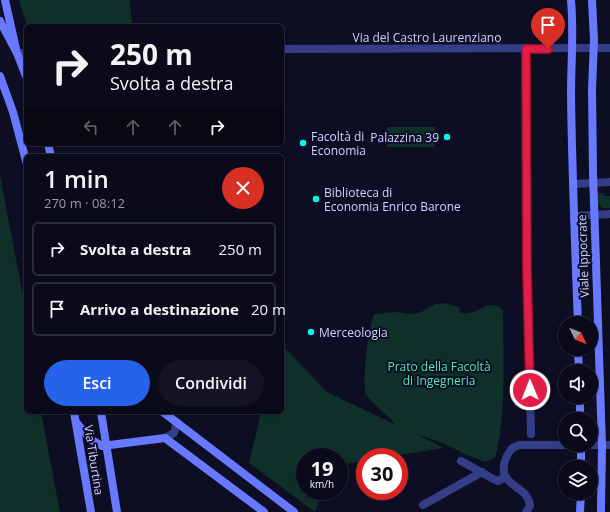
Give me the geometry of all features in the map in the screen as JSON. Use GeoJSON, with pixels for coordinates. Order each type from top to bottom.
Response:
{"type":"FeatureCollection","features":[{"type":"Feature","properties":{"kind":"street"},"geometry":{"type":"LineString","coordinates":[[5,0],[17,53]]}},
{"type":"Feature","properties":{"kind":"street","name":"Viale Ippocrate"},"geometry":{"type":"LineString","coordinates":[[571,0],[573,49],[571,95],[578,316]]}},
{"type":"Feature","properties":{"kind":"street","name":"Viale Ippocrate"},"geometry":{"type":"LineString","coordinates":[[592,0],[594,24],[592,90],[594,215],[606,445],[601,512]]}},
{"type":"Feature","properties":{"kind":"street"},"geometry":{"type":"LineString","coordinates":[[0,21],[17,53],[24,71]]}},
{"type":"Feature","properties":{"kind":"street","name":"Via del Castro Laurenziano"},"geometry":{"type":"LineString","coordinates":[[284,49],[610,48]]}},
{"type":"Feature","properties":{"kind":"street"},"geometry":{"type":"LineString","coordinates":[[526,49],[527,272],[531,434]]}},
{"type":"Feature","properties":{"kind":"street"},"geometry":{"type":"LineString","coordinates":[[17,53],[24,53]]}},
{"type":"Feature","properties":{"kind":"street"},"geometry":{"type":"LineString","coordinates":[[0,76],[13,112],[24,154]]}},
{"type":"Feature","properties":{"kind":"street"},"geometry":{"type":"LineString","coordinates":[[573,184],[610,182]]}},
{"type":"Feature","properties":{"kind":"street"},"geometry":{"type":"LineString","coordinates":[[574,216],[610,214]]}},
{"type":"Feature","properties":{"kind":"street","name":"Via Tiburtina"},"geometry":{"type":"LineString","coordinates":[[74,414],[91,512]]}},
{"type":"Feature","properties":{"kind":"street","name":"Via Tiburtina"},"geometry":{"type":"LineString","coordinates":[[101,414],[117,512]]}},
{"type":"Feature","properties":{"kind":"street"},"geometry":{"type":"LineString","coordinates":[[166,414],[294,512]]}},
{"type":"Feature","properties":{"kind":"street"},"geometry":{"type":"LineString","coordinates":[[76,422],[93,442],[106,446],[166,438],[174,433],[177,422]]}},
{"type":"Feature","properties":{"kind":"street"},"geometry":{"type":"LineString","coordinates":[[166,438],[264,512]]}},
{"type":"Feature","properties":{"kind":"street"},"geometry":{"type":"LineString","coordinates":[[528,509],[528,499],[505,477],[504,464],[513,447],[519,445],[558,445]]}},
{"type":"Feature","properties":{"kind":"street"},"geometry":{"type":"LineString","coordinates":[[461,461],[495,480],[498,481],[505,477]]}},
{"type":"Feature","properties":{"kind":"street"},"geometry":{"type":"LineString","coordinates":[[423,506],[482,472]]}},
{"type":"Feature","properties":{"kind":"street"},"geometry":{"type":"LineString","coordinates":[[580,512],[581,500]]}},
{"type":"Feature","properties":{"kind":"green space"},"geometry":{"type":"Polygon","coordinates":[[[19,0],[130,0],[132,24],[26,24],[19,0]]]}},
{"type":"Feature","properties":{"kind":"green space"},"geometry":{"type":"Polygon","coordinates":[[[387,127],[435,127],[434,147],[387,147],[387,127]]]}},
{"type":"Feature","properties":{"kind":"green space"},"geometry":{"type":"Polygon","coordinates":[[[0,176],[24,301],[24,414],[41,414],[60,512],[0,512],[0,176]]]}},
{"type":"Feature","properties":{"kind":"green space"},"geometry":{"type":"Polygon","coordinates":[[[598,193],[604,193],[605,196],[610,196],[610,208],[602,208],[598,204],[598,193]]]}},
{"type":"Feature","properties":{"kind":"green space","name":"Prato della Facoltà di Ingegneria"},"geometry":{"type":"Polygon","coordinates":[[[445,303],[459,307],[460,313],[473,312],[492,305],[503,310],[503,404],[499,441],[495,458],[485,462],[445,444],[414,433],[444,448],[408,454],[408,448],[356,448],[356,462],[348,463],[348,448],[296,448],[296,498],[249,463],[261,414],[284,414],[284,347],[327,392],[396,425],[366,394],[364,379],[370,330],[374,314],[397,312],[411,314],[419,313],[436,304],[445,303]]]}},
{"type":"Feature","properties":{"kind":"green space","name":"Prato della Facoltà di Ingegneria"},"geometry":{"type":"Polygon","coordinates":[[[299,500],[320,500],[315,512],[299,500]]]}},
{"type":"Feature","properties":{"kind":"place","name":"Palazzina 39"},"geometry":{"type":"Point","coordinates":[447,137]}},
{"type":"Feature","properties":{"kind":"place","name":"Facoltà di Economia"},"geometry":{"type":"Point","coordinates":[303,143]}},
{"type":"Feature","properties":{"kind":"place","name":"Biblioteca di Economia Enrico Barone"},"geometry":{"type":"Point","coordinates":[316,199]}},
{"type":"Feature","properties":{"kind":"place","name":"Merceologia"},"geometry":{"type":"Point","coordinates":[311,332]}},
{"type":"Feature","properties":{"kind":"route"},"geometry":{"type":"LineString","coordinates":[[530,390],[527,272],[526,49],[548,49]]}}]}
